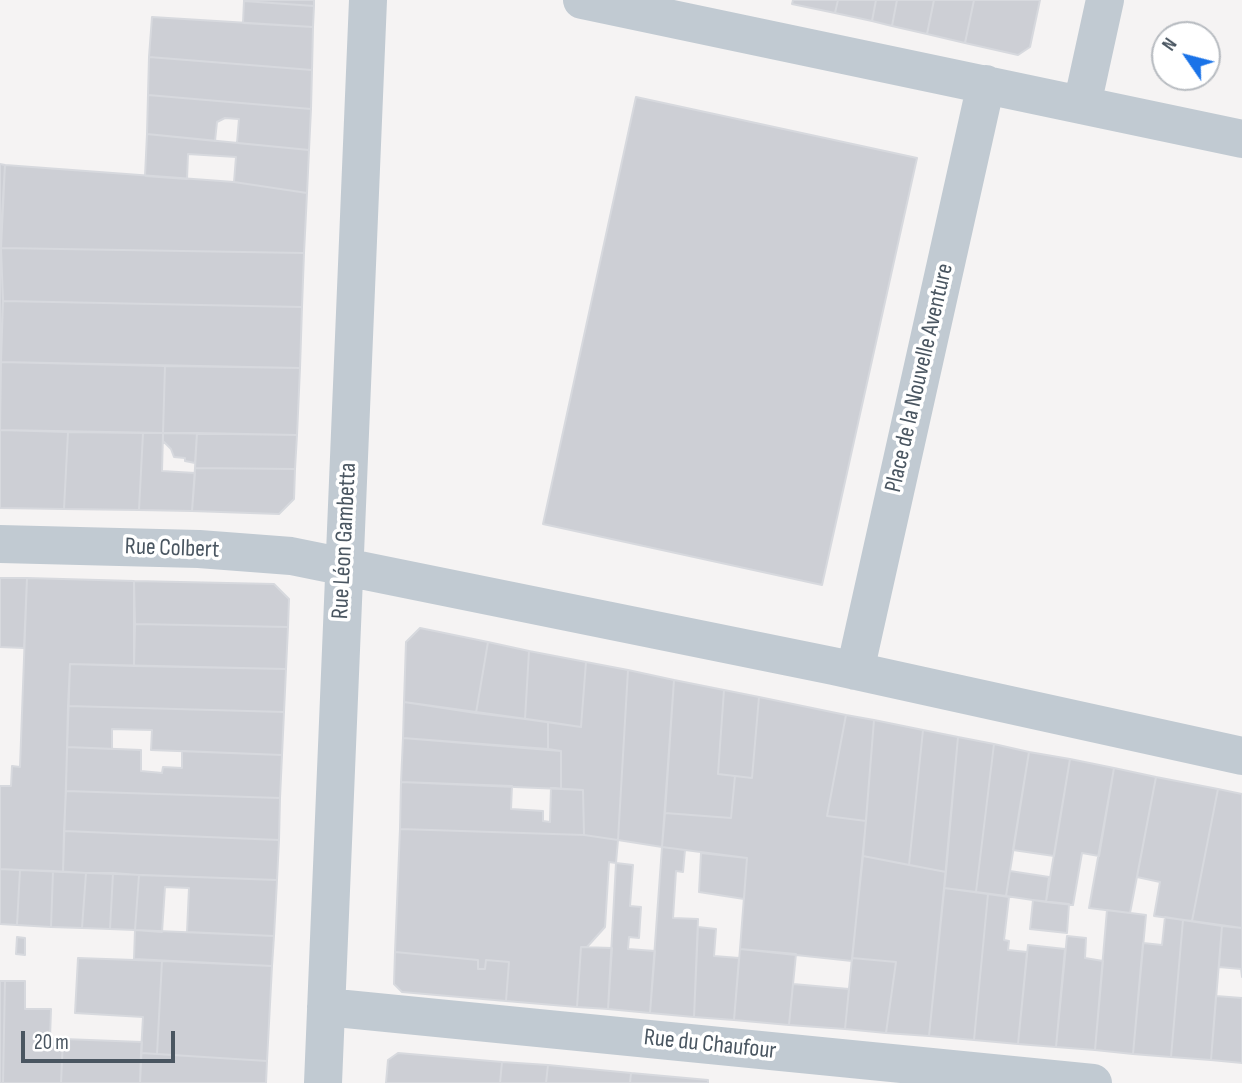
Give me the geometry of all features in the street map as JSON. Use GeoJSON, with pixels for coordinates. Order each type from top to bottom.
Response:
{"type":"FeatureCollection","features":[{"type":"Feature","properties":{"kind":"street","name":"Rue Léon Gambetta"},"geometry":{"type":"LineString","coordinates":[[323,1083],[368,0]]}},
{"type":"Feature","properties":{"kind":"street"},"geometry":{"type":"LineString","coordinates":[[582,0],[1242,139]]}},
{"type":"Feature","properties":{"kind":"street"},"geometry":{"type":"LineString","coordinates":[[1082,105],[1102,17]]}},
{"type":"Feature","properties":{"kind":"street","name":"Place de la Nouvelle Aventure"},"geometry":{"type":"LineString","coordinates":[[855,671],[986,85]]}},
{"type":"Feature","properties":{"kind":"street","name":"Rue Colbert"},"geometry":{"type":"LineString","coordinates":[[0,544],[199,549],[291,556],[343,565]]}},
{"type":"Feature","properties":{"kind":"street"},"geometry":{"type":"LineString","coordinates":[[343,565],[855,671],[1242,756]]}},
{"type":"Feature","properties":{"kind":"street","name":"Rue du Chaufour"},"geometry":{"type":"LineString","coordinates":[[326,1007],[1093,1083]]}},
{"type":"Feature","properties":{"kind":"building"},"geometry":{"type":"Polygon","coordinates":[[[244,0],[314,0],[314,6],[244,1],[244,0]]]}},
{"type":"Feature","properties":{"kind":"building"},"geometry":{"type":"Polygon","coordinates":[[[793,0],[838,0],[835,13],[792,4],[793,0]]]}},
{"type":"Feature","properties":{"kind":"building"},"geometry":{"type":"Polygon","coordinates":[[[838,0],[876,0],[872,21],[835,13],[838,0]]]}},
{"type":"Feature","properties":{"kind":"building"},"geometry":{"type":"Polygon","coordinates":[[[876,0],[897,0],[892,26],[872,21],[876,0]]]}},
{"type":"Feature","properties":{"kind":"building"},"geometry":{"type":"Polygon","coordinates":[[[897,0],[934,0],[927,34],[892,26],[897,0]]]}},
{"type":"Feature","properties":{"kind":"building"},"geometry":{"type":"Polygon","coordinates":[[[934,0],[974,0],[965,43],[927,34],[934,0]]]}},
{"type":"Feature","properties":{"kind":"building"},"geometry":{"type":"Polygon","coordinates":[[[974,0],[1040,0],[1030,47],[1018,55],[965,43],[974,0]]]}},
{"type":"Feature","properties":{"kind":"building"},"geometry":{"type":"Polygon","coordinates":[[[244,1],[314,6],[313,27],[243,23],[244,1]]]}},
{"type":"Feature","properties":{"kind":"building"},"geometry":{"type":"Polygon","coordinates":[[[152,17],[313,27],[312,70],[149,57],[152,17]]]}},
{"type":"Feature","properties":{"kind":"building"},"geometry":{"type":"Polygon","coordinates":[[[149,57],[312,70],[311,109],[148,95],[149,57]]]}},
{"type":"Feature","properties":{"kind":"building"},"geometry":{"type":"Polygon","coordinates":[[[148,95],[311,109],[309,150],[237,143],[239,119],[225,118],[217,122],[215,141],[147,134],[148,95]]]}},
{"type":"Feature","properties":{"kind":"building"},"geometry":{"type":"Polygon","coordinates":[[[636,97],[917,158],[822,585],[543,524],[636,97]]]}},
{"type":"Feature","properties":{"kind":"building"},"geometry":{"type":"Polygon","coordinates":[[[147,134],[309,150],[307,193],[234,182],[236,157],[188,154],[187,179],[145,176],[147,134]]]}},
{"type":"Feature","properties":{"kind":"building"},"geometry":{"type":"Polygon","coordinates":[[[0,164],[5,165],[0,249],[0,164]]]}},
{"type":"Feature","properties":{"kind":"building"},"geometry":{"type":"Polygon","coordinates":[[[5,165],[234,182],[307,193],[304,253],[1,248],[5,165]]]}},
{"type":"Feature","properties":{"kind":"building"},"geometry":{"type":"Polygon","coordinates":[[[1,248],[304,253],[302,307],[3,301],[1,248]]]}},
{"type":"Feature","properties":{"kind":"building"},"geometry":{"type":"Polygon","coordinates":[[[0,249],[3,301],[0,371],[0,249]]]}},
{"type":"Feature","properties":{"kind":"building"},"geometry":{"type":"Polygon","coordinates":[[[3,301],[302,307],[300,368],[1,362],[3,301]]]}},
{"type":"Feature","properties":{"kind":"building"},"geometry":{"type":"Polygon","coordinates":[[[1,362],[165,366],[163,433],[0,430],[1,362]]]}},
{"type":"Feature","properties":{"kind":"building"},"geometry":{"type":"Polygon","coordinates":[[[165,366],[300,368],[297,435],[163,433],[165,366]]]}},
{"type":"Feature","properties":{"kind":"building"},"geometry":{"type":"Polygon","coordinates":[[[0,430],[68,432],[64,509],[0,508],[0,430]]]}},
{"type":"Feature","properties":{"kind":"building"},"geometry":{"type":"Polygon","coordinates":[[[68,432],[143,433],[139,510],[64,509],[68,432]]]}},
{"type":"Feature","properties":{"kind":"building"},"geometry":{"type":"Polygon","coordinates":[[[143,433],[163,433],[162,471],[195,473],[192,511],[139,510],[143,433]]]}},
{"type":"Feature","properties":{"kind":"building"},"geometry":{"type":"Polygon","coordinates":[[[163,433],[197,433],[195,463],[174,457],[163,441],[163,433]]]}},
{"type":"Feature","properties":{"kind":"building"},"geometry":{"type":"Polygon","coordinates":[[[197,433],[297,435],[295,469],[195,468],[197,433]]]}},
{"type":"Feature","properties":{"kind":"building"},"geometry":{"type":"Polygon","coordinates":[[[195,468],[295,469],[294,499],[279,514],[192,511],[195,468]]]}},
{"type":"Feature","properties":{"kind":"building"},"geometry":{"type":"Polygon","coordinates":[[[0,578],[27,578],[24,648],[0,647],[0,578]]]}},
{"type":"Feature","properties":{"kind":"building"},"geometry":{"type":"Polygon","coordinates":[[[27,578],[134,581],[134,666],[70,664],[63,872],[0,869],[0,786],[11,786],[12,766],[20,767],[27,578]]]}},
{"type":"Feature","properties":{"kind":"building"},"geometry":{"type":"Polygon","coordinates":[[[134,581],[274,584],[289,599],[288,627],[135,624],[134,581]]]}},
{"type":"Feature","properties":{"kind":"building"},"geometry":{"type":"Polygon","coordinates":[[[135,624],[288,627],[286,669],[134,666],[135,624]]]}},
{"type":"Feature","properties":{"kind":"building"},"geometry":{"type":"Polygon","coordinates":[[[420,628],[488,642],[476,713],[404,702],[406,642],[420,628]]]}},
{"type":"Feature","properties":{"kind":"building"},"geometry":{"type":"Polygon","coordinates":[[[488,642],[529,651],[525,719],[476,713],[488,642]]]}},
{"type":"Feature","properties":{"kind":"building"},"geometry":{"type":"Polygon","coordinates":[[[529,651],[586,662],[581,727],[525,719],[529,651]]]}},
{"type":"Feature","properties":{"kind":"building"},"geometry":{"type":"Polygon","coordinates":[[[586,662],[628,670],[618,840],[584,835],[583,790],[561,789],[561,751],[548,749],[548,722],[581,727],[586,662]]]}},
{"type":"Feature","properties":{"kind":"building"},"geometry":{"type":"Polygon","coordinates":[[[70,664],[286,669],[284,712],[68,706],[70,664]]]}},
{"type":"Feature","properties":{"kind":"building"},"geometry":{"type":"Polygon","coordinates":[[[628,670],[674,680],[662,847],[618,840],[628,670]]]}},
{"type":"Feature","properties":{"kind":"building"},"geometry":{"type":"Polygon","coordinates":[[[674,680],[724,690],[718,774],[735,776],[731,818],[665,813],[674,680]]]}},
{"type":"Feature","properties":{"kind":"building"},"geometry":{"type":"Polygon","coordinates":[[[724,690],[759,697],[752,778],[718,774],[724,690]]]}},
{"type":"Feature","properties":{"kind":"building"},"geometry":{"type":"Polygon","coordinates":[[[759,697],[846,715],[827,816],[866,821],[852,961],[740,949],[747,858],[662,847],[665,813],[731,818],[735,776],[752,778],[759,697]]]}},
{"type":"Feature","properties":{"kind":"building"},"geometry":{"type":"Polygon","coordinates":[[[404,702],[548,722],[548,749],[403,738],[404,702]]]}},
{"type":"Feature","properties":{"kind":"building"},"geometry":{"type":"Polygon","coordinates":[[[68,706],[284,712],[282,755],[151,750],[152,730],[112,729],[112,749],[67,747],[68,706]]]}},
{"type":"Feature","properties":{"kind":"building"},"geometry":{"type":"Polygon","coordinates":[[[846,715],[874,720],[866,821],[827,816],[846,715]]]}},
{"type":"Feature","properties":{"kind":"building"},"geometry":{"type":"Polygon","coordinates":[[[874,720],[923,730],[909,865],[863,856],[874,720]]]}},
{"type":"Feature","properties":{"kind":"building"},"geometry":{"type":"Polygon","coordinates":[[[923,730],[958,737],[946,872],[909,865],[923,730]]]}},
{"type":"Feature","properties":{"kind":"building"},"geometry":{"type":"Polygon","coordinates":[[[958,737],[994,744],[976,892],[944,888],[958,737]]]}},
{"type":"Feature","properties":{"kind":"building"},"geometry":{"type":"Polygon","coordinates":[[[403,738],[561,751],[561,789],[401,782],[403,738]]]}},
{"type":"Feature","properties":{"kind":"building"},"geometry":{"type":"Polygon","coordinates":[[[994,744],[1029,752],[1006,896],[976,892],[994,744]]]}},
{"type":"Feature","properties":{"kind":"building"},"geometry":{"type":"Polygon","coordinates":[[[67,747],[141,750],[141,771],[162,773],[163,767],[182,768],[182,751],[282,755],[280,798],[66,791],[67,747]]]}},
{"type":"Feature","properties":{"kind":"building"},"geometry":{"type":"Polygon","coordinates":[[[1029,752],[1070,759],[1054,856],[1013,850],[1029,752]]]}},
{"type":"Feature","properties":{"kind":"building"},"geometry":{"type":"Polygon","coordinates":[[[1070,759],[1114,768],[1099,856],[1082,853],[1073,905],[1046,902],[1070,759]]]}},
{"type":"Feature","properties":{"kind":"building"},"geometry":{"type":"Polygon","coordinates":[[[1114,768],[1156,777],[1130,913],[1089,908],[1114,768]]]}},
{"type":"Feature","properties":{"kind":"building"},"geometry":{"type":"Polygon","coordinates":[[[1156,777],[1218,789],[1192,921],[1154,916],[1160,882],[1137,877],[1156,777]]]}},
{"type":"Feature","properties":{"kind":"building"},"geometry":{"type":"Polygon","coordinates":[[[401,782],[512,786],[511,809],[543,811],[543,821],[550,822],[551,788],[583,790],[584,835],[400,829],[401,782]]]}},
{"type":"Feature","properties":{"kind":"building"},"geometry":{"type":"Polygon","coordinates":[[[1218,789],[1242,794],[1242,928],[1192,921],[1218,789]]]}},
{"type":"Feature","properties":{"kind":"building"},"geometry":{"type":"Polygon","coordinates":[[[66,791],[280,798],[279,840],[64,831],[66,791]]]}},
{"type":"Feature","properties":{"kind":"building"},"geometry":{"type":"Polygon","coordinates":[[[400,829],[584,835],[618,840],[616,863],[609,862],[605,927],[587,947],[581,947],[577,1007],[506,1001],[509,962],[486,960],[485,969],[478,969],[478,960],[395,952],[400,829]]]}},
{"type":"Feature","properties":{"kind":"building"},"geometry":{"type":"Polygon","coordinates":[[[64,831],[279,840],[277,880],[63,872],[64,831]]]}},
{"type":"Feature","properties":{"kind":"building"},"geometry":{"type":"Polygon","coordinates":[[[662,847],[685,850],[683,872],[676,871],[673,918],[698,919],[694,1017],[650,1013],[662,847]]]}},
{"type":"Feature","properties":{"kind":"building"},"geometry":{"type":"Polygon","coordinates":[[[701,853],[747,858],[744,899],[699,892],[701,853]]]}},
{"type":"Feature","properties":{"kind":"building"},"geometry":{"type":"Polygon","coordinates":[[[863,856],[946,872],[929,1036],[886,1033],[896,962],[852,958],[863,856]]]}},
{"type":"Feature","properties":{"kind":"building"},"geometry":{"type":"Polygon","coordinates":[[[616,863],[633,865],[630,906],[641,907],[639,938],[629,937],[628,949],[655,951],[650,1013],[608,1009],[616,863]]]}},
{"type":"Feature","properties":{"kind":"building"},"geometry":{"type":"Polygon","coordinates":[[[0,869],[20,870],[17,925],[0,924],[0,869]]]}},
{"type":"Feature","properties":{"kind":"building"},"geometry":{"type":"Polygon","coordinates":[[[20,870],[53,871],[51,927],[17,925],[20,870]]]}},
{"type":"Feature","properties":{"kind":"building"},"geometry":{"type":"Polygon","coordinates":[[[53,871],[86,873],[82,928],[51,927],[53,871]]]}},
{"type":"Feature","properties":{"kind":"building"},"geometry":{"type":"Polygon","coordinates":[[[1010,871],[1049,877],[1046,902],[1006,896],[1010,871]]]}},
{"type":"Feature","properties":{"kind":"building"},"geometry":{"type":"Polygon","coordinates":[[[86,873],[113,873],[110,929],[82,928],[86,873]]]}},
{"type":"Feature","properties":{"kind":"building"},"geometry":{"type":"Polygon","coordinates":[[[113,873],[139,875],[135,930],[110,929],[113,873]]]}},
{"type":"Feature","properties":{"kind":"building"},"geometry":{"type":"Polygon","coordinates":[[[139,875],[277,880],[274,936],[187,932],[189,888],[165,887],[162,932],[135,930],[139,875]]]}},
{"type":"Feature","properties":{"kind":"building"},"geometry":{"type":"Polygon","coordinates":[[[944,888],[988,894],[974,1040],[929,1036],[944,888]]]}},
{"type":"Feature","properties":{"kind":"building"},"geometry":{"type":"Polygon","coordinates":[[[988,894],[1009,897],[1004,940],[1009,941],[1008,950],[1027,952],[1018,1044],[974,1040],[988,894]]]}},
{"type":"Feature","properties":{"kind":"building"},"geometry":{"type":"Polygon","coordinates":[[[1033,900],[1069,904],[1067,933],[1030,929],[1033,900]]]}},
{"type":"Feature","properties":{"kind":"building"},"geometry":{"type":"Polygon","coordinates":[[[1107,910],[1146,915],[1133,1054],[1095,1050],[1107,910]]]}},
{"type":"Feature","properties":{"kind":"building"},"geometry":{"type":"Polygon","coordinates":[[[1165,917],[1183,920],[1171,1057],[1133,1054],[1143,943],[1162,945],[1165,917]]]}},
{"type":"Feature","properties":{"kind":"building"},"geometry":{"type":"Polygon","coordinates":[[[1183,920],[1222,926],[1211,1060],[1171,1057],[1183,920]]]}},
{"type":"Feature","properties":{"kind":"building"},"geometry":{"type":"Polygon","coordinates":[[[1222,926],[1242,928],[1242,977],[1241,969],[1219,967],[1222,926]]]}},
{"type":"Feature","properties":{"kind":"building"},"geometry":{"type":"Polygon","coordinates":[[[698,927],[716,929],[714,956],[739,958],[734,1020],[694,1017],[698,927]]]}},
{"type":"Feature","properties":{"kind":"building"},"geometry":{"type":"Polygon","coordinates":[[[135,930],[274,936],[272,966],[134,959],[135,930]]]}},
{"type":"Feature","properties":{"kind":"building"},"geometry":{"type":"Polygon","coordinates":[[[1067,936],[1086,938],[1085,958],[1103,961],[1095,1050],[1056,1047],[1067,936]]]}},
{"type":"Feature","properties":{"kind":"building"},"geometry":{"type":"Polygon","coordinates":[[[17,937],[25,938],[25,955],[16,954],[17,937]]]}},
{"type":"Feature","properties":{"kind":"building"},"geometry":{"type":"Polygon","coordinates":[[[1028,945],[1065,949],[1056,1047],[1018,1044],[1028,945]]]}},
{"type":"Feature","properties":{"kind":"building"},"geometry":{"type":"Polygon","coordinates":[[[581,947],[612,948],[608,1009],[577,1007],[581,947]]]}},
{"type":"Feature","properties":{"kind":"building"},"geometry":{"type":"Polygon","coordinates":[[[740,949],[796,954],[789,1025],[734,1020],[740,949]]]}},
{"type":"Feature","properties":{"kind":"building"},"geometry":{"type":"Polygon","coordinates":[[[395,952],[478,960],[478,969],[485,969],[486,960],[509,962],[506,1001],[402,992],[394,984],[395,952]]]}},
{"type":"Feature","properties":{"kind":"building"},"geometry":{"type":"Polygon","coordinates":[[[78,958],[162,961],[157,1054],[141,1053],[143,1017],[75,1013],[78,958]]]}},
{"type":"Feature","properties":{"kind":"building"},"geometry":{"type":"Polygon","coordinates":[[[852,958],[896,962],[886,1033],[845,1029],[852,958]]]}},
{"type":"Feature","properties":{"kind":"building"},"geometry":{"type":"Polygon","coordinates":[[[162,961],[272,966],[267,1061],[157,1054],[162,961]]]}},
{"type":"Feature","properties":{"kind":"building"},"geometry":{"type":"Polygon","coordinates":[[[0,981],[5,981],[3,1083],[0,1083],[0,981]]]}},
{"type":"Feature","properties":{"kind":"building"},"geometry":{"type":"Polygon","coordinates":[[[5,981],[25,981],[25,1009],[51,1009],[50,1038],[63,1039],[61,1083],[3,1083],[5,981]]]}},
{"type":"Feature","properties":{"kind":"building"},"geometry":{"type":"Polygon","coordinates":[[[793,984],[849,989],[845,1029],[789,1025],[793,984]]]}},
{"type":"Feature","properties":{"kind":"building"},"geometry":{"type":"Polygon","coordinates":[[[1216,996],[1242,998],[1242,1063],[1211,1060],[1216,996]]]}},
{"type":"Feature","properties":{"kind":"building"},"geometry":{"type":"Polygon","coordinates":[[[63,1039],[142,1042],[140,1083],[61,1083],[63,1039]]]}},
{"type":"Feature","properties":{"kind":"building"},"geometry":{"type":"Polygon","coordinates":[[[141,1053],[267,1061],[266,1083],[140,1083],[141,1053]]]}},
{"type":"Feature","properties":{"kind":"building"},"geometry":{"type":"Polygon","coordinates":[[[398,1053],[502,1062],[500,1083],[386,1083],[388,1060],[398,1053]]]}},
{"type":"Feature","properties":{"kind":"building"},"geometry":{"type":"Polygon","coordinates":[[[502,1062],[548,1065],[546,1083],[500,1083],[502,1062]]]}},
{"type":"Feature","properties":{"kind":"building"},"geometry":{"type":"Polygon","coordinates":[[[548,1065],[631,1073],[630,1083],[546,1083],[548,1065]]]}},
{"type":"Feature","properties":{"kind":"building"},"geometry":{"type":"Polygon","coordinates":[[[631,1073],[708,1080],[708,1083],[630,1083],[631,1073]]]}}]}
